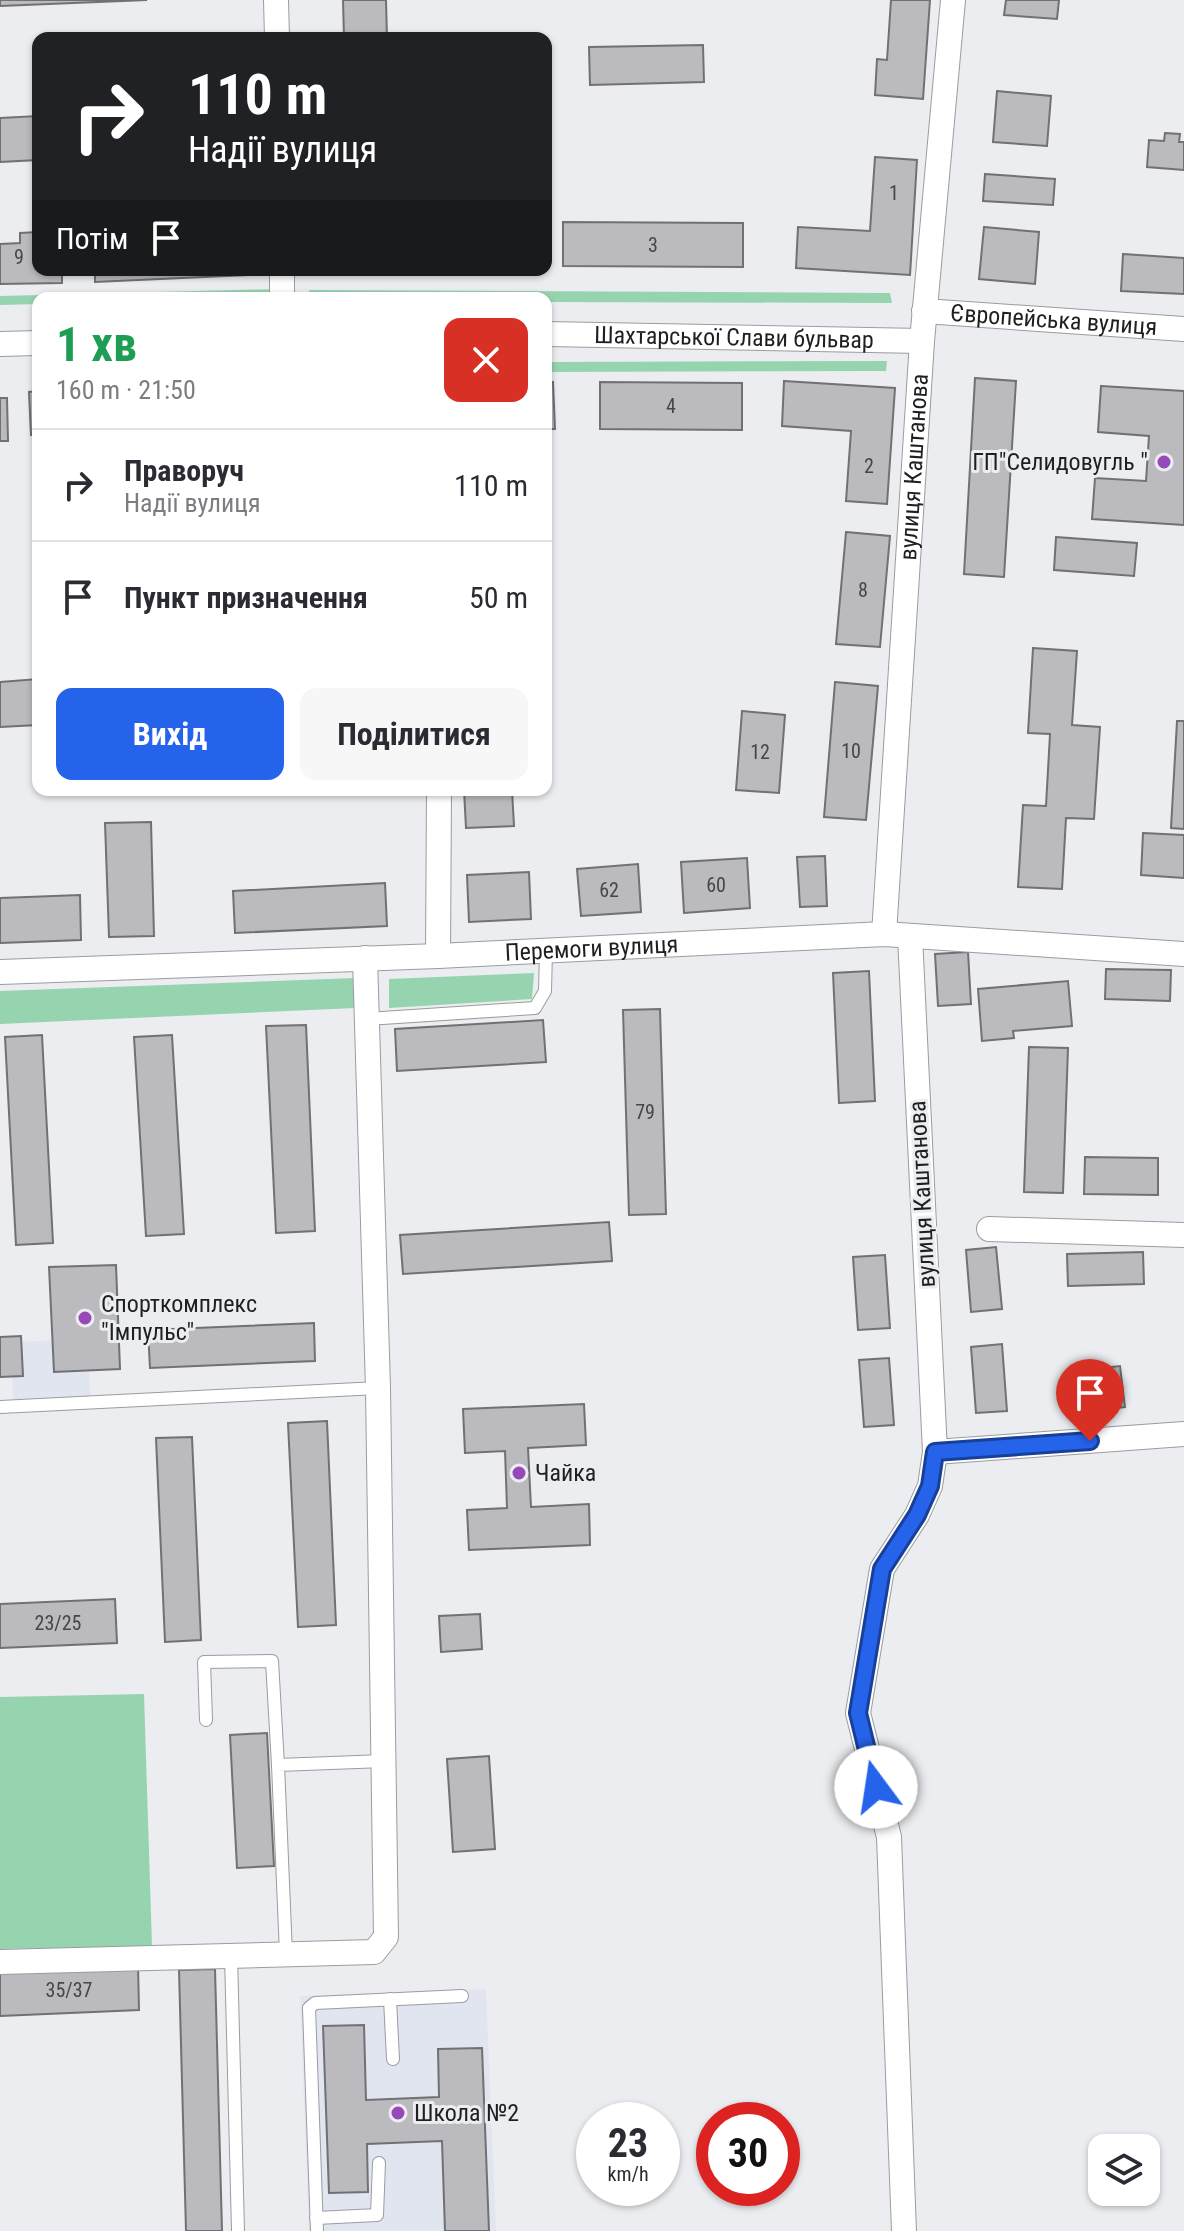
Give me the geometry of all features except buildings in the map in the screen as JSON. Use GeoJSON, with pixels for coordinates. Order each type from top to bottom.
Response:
{"type":"FeatureCollection","features":[{"type":"Feature","properties":{"kind":"street"},"geometry":{"type":"LineString","coordinates":[[276,0],[277,32]]}},
{"type":"Feature","properties":{"kind":"street","name":"вулиця Каштанова"},"geometry":{"type":"LineString","coordinates":[[884,934],[924,311],[953,0]]}},
{"type":"Feature","properties":{"kind":"street","name":"Європейська вулиця"},"geometry":{"type":"LineString","coordinates":[[924,311],[1184,329]]}},
{"type":"Feature","properties":{"kind":"street","name":"Шахтарської Слави бульвар"},"geometry":{"type":"LineString","coordinates":[[552,334],[922,341]]}},
{"type":"Feature","properties":{"kind":"street"},"geometry":{"type":"LineString","coordinates":[[0,344],[32,343]]}},
{"type":"Feature","properties":{"kind":"street"},"geometry":{"type":"LineString","coordinates":[[438,956],[439,796]]}},
{"type":"Feature","properties":{"kind":"street","name":"Перемоги вулиця"},"geometry":{"type":"LineString","coordinates":[[0,972],[438,956],[884,934],[1184,954]]}},
{"type":"Feature","properties":{"kind":"street","name":"вулиця Каштанова"},"geometry":{"type":"LineString","coordinates":[[904,2231],[889,1837],[858,1713],[882,1569],[917,1515],[930,1486],[935,1452],[910,936]]}},
{"type":"Feature","properties":{"kind":"street"},"geometry":{"type":"LineString","coordinates":[[0,1962],[374,1952],[386,1937],[378,1388],[365,958]]}},
{"type":"Feature","properties":{"kind":"street"},"geometry":{"type":"LineString","coordinates":[[989,1229],[1184,1235]]}},
{"type":"Feature","properties":{"kind":"street"},"geometry":{"type":"LineString","coordinates":[[935,1452],[1184,1434]]}},
{"type":"Feature","properties":{"kind":"lane"},"geometry":{"type":"LineString","coordinates":[[367,1019],[535,1008],[545,991],[546,951]]}},
{"type":"Feature","properties":{"kind":"lane"},"geometry":{"type":"LineString","coordinates":[[0,1407],[378,1388]]}},
{"type":"Feature","properties":{"kind":"lane"},"geometry":{"type":"LineString","coordinates":[[206,1720],[204,1662],[272,1661],[286,1954]]}},
{"type":"Feature","properties":{"kind":"lane"},"geometry":{"type":"LineString","coordinates":[[278,1765],[384,1761]]}},
{"type":"Feature","properties":{"kind":"lane"},"geometry":{"type":"LineString","coordinates":[[231,1955],[238,2231]]}},
{"type":"Feature","properties":{"kind":"lane"},"geometry":{"type":"LineString","coordinates":[[379,2163],[377,2215],[317,2225],[309,2008],[315,2003],[462,1996]]}},
{"type":"Feature","properties":{"kind":"lane"},"geometry":{"type":"LineString","coordinates":[[390,1999],[393,2059]]}},
{"type":"Feature","properties":{"kind":"shaded area"},"geometry":{"type":"Polygon","coordinates":[[[87,1339],[91,1404],[13,1408],[12,1342],[87,1339]]]}},
{"type":"Feature","properties":{"kind":"shaded area","name":"Школа №2"},"geometry":{"type":"Polygon","coordinates":[[[486,1989],[496,2231],[309,2231],[300,1996],[486,1989]]]}},
{"type":"Feature","properties":{"kind":"green space"},"geometry":{"type":"Polygon","coordinates":[[[281,289],[281,292],[161,292],[281,289]]]}},
{"type":"Feature","properties":{"kind":"green space"},"geometry":{"type":"Polygon","coordinates":[[[309,290],[890,293],[892,303],[552,302],[552,292],[309,290]]]}},
{"type":"Feature","properties":{"kind":"green space"},"geometry":{"type":"Polygon","coordinates":[[[32,295],[32,304],[0,305],[0,296],[32,295]]]}},
{"type":"Feature","properties":{"kind":"green space"},"geometry":{"type":"Polygon","coordinates":[[[887,361],[886,371],[552,372],[552,362],[887,361]]]}},
{"type":"Feature","properties":{"kind":"green space"},"geometry":{"type":"Polygon","coordinates":[[[534,973],[532,999],[389,1008],[389,979],[534,973]]]}},
{"type":"Feature","properties":{"kind":"green space"},"geometry":{"type":"Polygon","coordinates":[[[355,978],[355,1008],[0,1024],[0,991],[355,978]]]}},
{"type":"Feature","properties":{"kind":"green space"},"geometry":{"type":"Polygon","coordinates":[[[144,1694],[152,1946],[0,1949],[0,1697],[144,1694]]]}},
{"type":"Feature","properties":{"kind":"place","name":"ГП\"Селидовугль \""},"geometry":{"type":"Point","coordinates":[1164,462]}},
{"type":"Feature","properties":{"kind":"place","name":"Спорткомплекс \"Імпульс\""},"geometry":{"type":"Point","coordinates":[85,1318]}},
{"type":"Feature","properties":{"kind":"place","name":"Чайка"},"geometry":{"type":"Point","coordinates":[519,1473]}},
{"type":"Feature","properties":{"kind":"place","name":"Школа №2"},"geometry":{"type":"Point","coordinates":[398,2113]}},
{"type":"Feature","properties":{"kind":"route"},"geometry":{"type":"LineString","coordinates":[[876,1787],[858,1713],[882,1569],[917,1515],[930,1486],[935,1452],[1090,1441]]}}]}
